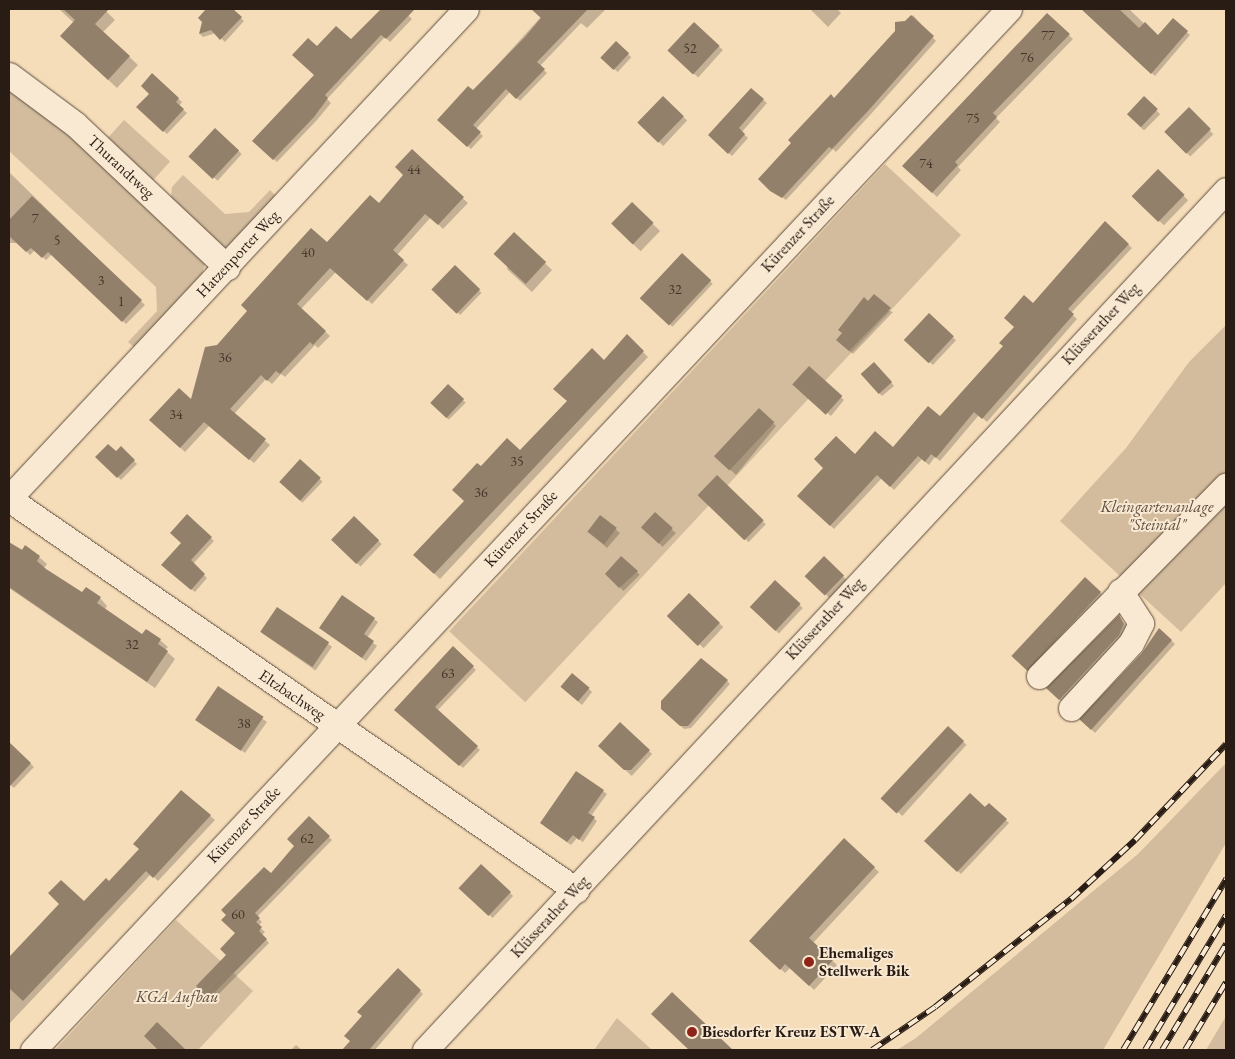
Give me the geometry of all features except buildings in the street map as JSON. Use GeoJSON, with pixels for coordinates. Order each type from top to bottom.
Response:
{"type":"FeatureCollection","features":[{"type":"Feature","properties":{"kind":"street","name":"Hatzenporter Weg"},"geometry":{"type":"LineString","coordinates":[[9,498],[466,9]]}},
{"type":"Feature","properties":{"kind":"street","name":"Kürenzer Straße"},"geometry":{"type":"LineString","coordinates":[[33,1050],[1009,9]]}},
{"type":"Feature","properties":{"kind":"street","name":"Thurandtweg"},"geometry":{"type":"LineString","coordinates":[[9,75],[75,124],[226,267]]}},
{"type":"Feature","properties":{"kind":"street","name":"Klüsserather Weg"},"geometry":{"type":"LineString","coordinates":[[425,1050],[1226,190]]}},
{"type":"Feature","properties":{"kind":"street"},"geometry":{"type":"LineString","coordinates":[[1039,676],[1120,591],[1226,486]]}},
{"type":"Feature","properties":{"kind":"street","name":"Eltzbachweg"},"geometry":{"type":"LineString","coordinates":[[9,498],[576,890]]}},
{"type":"Feature","properties":{"kind":"street"},"geometry":{"type":"LineString","coordinates":[[1071,708],[1131,643],[1140,623],[1120,591]]}},
{"type":"Feature","properties":{"kind":"green space"},"geometry":{"type":"Polygon","coordinates":[[[9,85],[24,92],[203,258],[205,264],[202,274],[134,347],[128,342],[157,311],[156,287],[9,151],[9,85]]]}},
{"type":"Feature","properties":{"kind":"green space"},"geometry":{"type":"Polygon","coordinates":[[[124,120],[170,161],[151,182],[105,141],[124,120]]]}},
{"type":"Feature","properties":{"kind":"green space"},"geometry":{"type":"Polygon","coordinates":[[[885,164],[961,235],[525,702],[449,631],[885,164]]]}},
{"type":"Feature","properties":{"kind":"green space"},"geometry":{"type":"Polygon","coordinates":[[[183,175],[225,214],[249,212],[270,190],[279,199],[227,247],[221,247],[174,205],[171,197],[172,187],[183,175]]]}},
{"type":"Feature","properties":{"kind":"green space","name":"Kleingartenanlage \"Steintal\""},"geometry":{"type":"Polygon","coordinates":[[[1226,325],[1226,583],[1181,632],[1060,521],[1126,448],[1189,362],[1226,325]]]}},
{"type":"Feature","properties":{"kind":"green space"},"geometry":{"type":"Polygon","coordinates":[[[1226,763],[1226,843],[1103,1050],[897,1050],[916,1038],[1138,854],[1226,763]]]}},
{"type":"Feature","properties":{"kind":"green space","name":"KGA Aufbau"},"geometry":{"type":"Polygon","coordinates":[[[176,920],[253,991],[198,1050],[55,1050],[176,920]]]}},
{"type":"Feature","properties":{"kind":"green space"},"geometry":{"type":"Polygon","coordinates":[[[1226,1016],[1226,1050],[1206,1050],[1226,1016]]]}},
{"type":"Feature","properties":{"kind":"green space"},"geometry":{"type":"Polygon","coordinates":[[[617,1018],[652,1050],[594,1050],[617,1018]]]}},
{"type":"Feature","properties":{"kind":"railway"},"geometry":{"type":"LineString","coordinates":[[872,1050],[935,1007],[1071,899],[1135,840],[1226,744]]}},
{"type":"Feature","properties":{"kind":"railway"},"geometry":{"type":"LineString","coordinates":[[1123,1050],[1226,879]]}},
{"type":"Feature","properties":{"kind":"railway"},"geometry":{"type":"LineString","coordinates":[[1145,1050],[1226,915]]}},
{"type":"Feature","properties":{"kind":"railway"},"geometry":{"type":"LineString","coordinates":[[1162,1050],[1226,944]]}},
{"type":"Feature","properties":{"kind":"railway"},"geometry":{"type":"LineString","coordinates":[[1185,1050],[1226,982]]}},
{"type":"Feature","properties":{"kind":"place","name":"Ehemaliges Stellwerk Bik"},"geometry":{"type":"Point","coordinates":[809,962]}},
{"type":"Feature","properties":{"kind":"place","name":"Biesdorfer Kreuz ESTW-A"},"geometry":{"type":"Point","coordinates":[692,1032]}}]}
